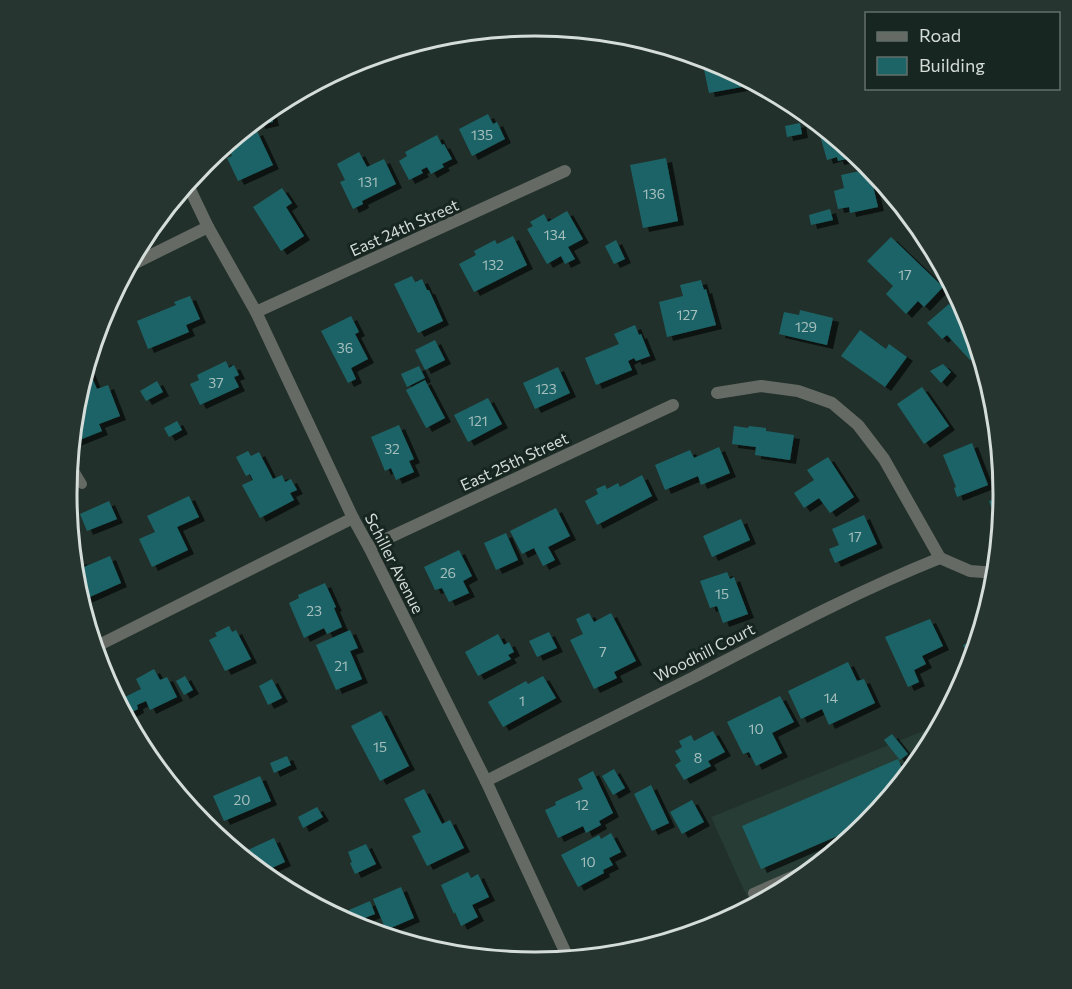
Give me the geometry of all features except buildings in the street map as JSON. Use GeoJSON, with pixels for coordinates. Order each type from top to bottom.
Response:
{"type":"FeatureCollection","features":[{"type":"Feature","properties":{"kind":"street","name":"East 24th Street"},"geometry":{"type":"LineString","coordinates":[[256,312],[565,171]]}},
{"type":"Feature","properties":{"kind":"street","name":"Schiller Avenue"},"geometry":{"type":"LineString","coordinates":[[192,191],[208,226],[256,312],[353,518],[486,781],[565,952]]}},
{"type":"Feature","properties":{"kind":"street"},"geometry":{"type":"LineString","coordinates":[[143,259],[208,226]]}},
{"type":"Feature","properties":{"kind":"street"},"geometry":{"type":"LineString","coordinates":[[717,393],[761,386],[798,391],[832,403],[858,425],[884,459],[940,558],[969,572],[988,573]]}},
{"type":"Feature","properties":{"kind":"street","name":"East 25th Street"},"geometry":{"type":"LineString","coordinates":[[369,547],[673,405]]}},
{"type":"Feature","properties":{"kind":"street"},"geometry":{"type":"LineString","coordinates":[[102,643],[353,518]]}},
{"type":"Feature","properties":{"kind":"street","name":"Woodhill Court"},"geometry":{"type":"LineString","coordinates":[[486,781],[798,622],[940,558]]}},
{"type":"Feature","properties":{"kind":"lane"},"geometry":{"type":"LineString","coordinates":[[78,477],[82,484]]}},
{"type":"Feature","properties":{"kind":"lane"},"geometry":{"type":"LineString","coordinates":[[755,897],[753,893],[789,877]]}},
{"type":"Feature","properties":{"kind":"shaded area"},"geometry":{"type":"Polygon","coordinates":[[[930,728],[900,774],[860,819],[791,876],[749,901],[711,817],[930,728]]]}}]}
